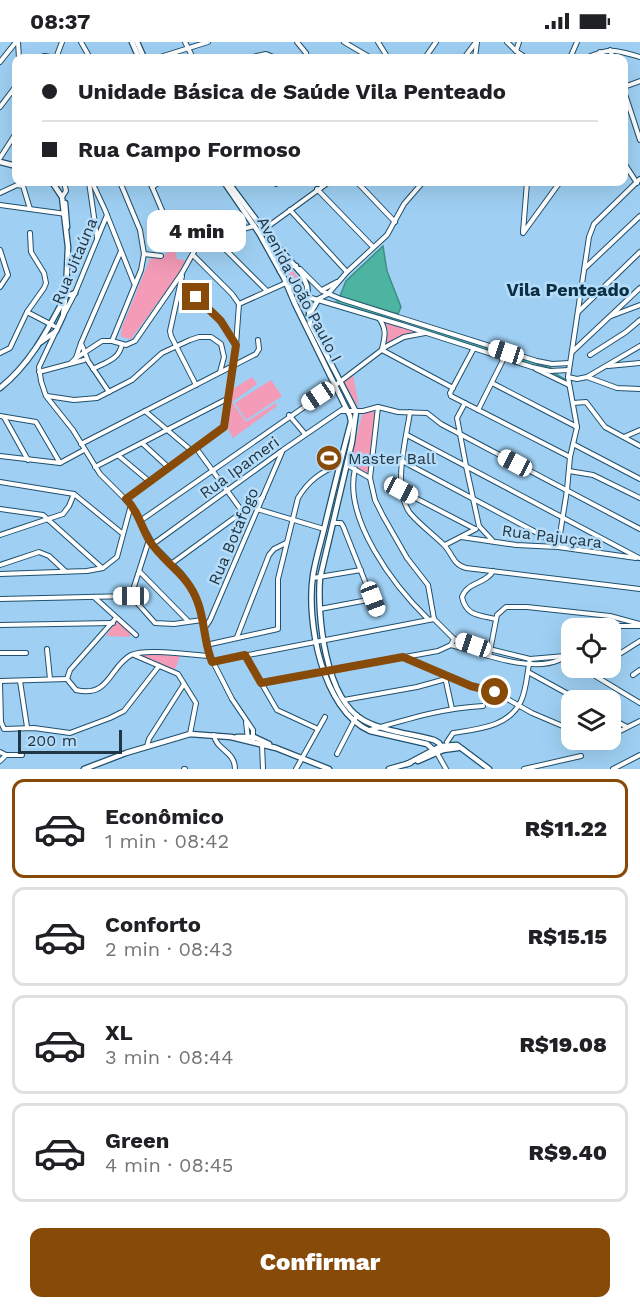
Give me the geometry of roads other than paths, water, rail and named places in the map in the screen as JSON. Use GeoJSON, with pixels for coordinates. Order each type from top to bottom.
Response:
{"type":"FeatureCollection","features":[{"type":"Feature","properties":{"kind":"main road"},"geometry":{"type":"LineString","coordinates":[[0,388],[20,369],[63,316],[65,214],[62,197],[55,186]]}},
{"type":"Feature","properties":{"kind":"main road","name":"Avenida João Paulo I"},"geometry":{"type":"LineString","coordinates":[[229,186],[254,226],[297,266],[306,280],[308,318],[338,383]]}},
{"type":"Feature","properties":{"kind":"main road","name":"Avenida João Paulo I"},"geometry":{"type":"LineString","coordinates":[[229,186],[261,232],[348,402],[356,412]]}},
{"type":"Feature","properties":{"kind":"main road"},"geometry":{"type":"LineString","coordinates":[[280,271],[287,265],[297,266]]}},
{"type":"Feature","properties":{"kind":"main road"},"geometry":{"type":"LineString","coordinates":[[285,281],[296,292],[308,297]]}},
{"type":"Feature","properties":{"kind":"main road"},"geometry":{"type":"LineString","coordinates":[[65,296],[75,293]]}},
{"type":"Feature","properties":{"kind":"main road"},"geometry":{"type":"LineString","coordinates":[[65,296],[71,302]]}},
{"type":"Feature","properties":{"kind":"main road"},"geometry":{"type":"LineString","coordinates":[[41,342],[51,335],[65,296]]}},
{"type":"Feature","properties":{"kind":"main road"},"geometry":{"type":"LineString","coordinates":[[308,318],[318,300]]}},
{"type":"Feature","properties":{"kind":"main road","name":"Avenida João Paulo I"},"geometry":{"type":"LineString","coordinates":[[348,402],[349,411]]}},
{"type":"Feature","properties":{"kind":"main road"},"geometry":{"type":"LineString","coordinates":[[349,411],[351,422],[313,578],[317,641],[323,671],[339,703],[354,721],[370,731],[427,744],[435,751]]}},
{"type":"Feature","properties":{"kind":"main road"},"geometry":{"type":"LineString","coordinates":[[356,412],[347,465],[320,578],[323,640],[330,670],[344,700],[364,721],[457,745],[489,769]]}},
{"type":"Feature","properties":{"kind":"main road"},"geometry":{"type":"LineString","coordinates":[[84,769],[147,746],[190,734],[251,739],[303,758],[321,768],[329,769]]}},
{"type":"Feature","properties":{"kind":"main road"},"geometry":{"type":"LineString","coordinates":[[251,739],[262,745],[276,748]]}},
{"type":"Feature","properties":{"kind":"main road"},"geometry":{"type":"LineString","coordinates":[[434,740],[442,748],[463,748]]}},
{"type":"Feature","properties":{"kind":"main road"},"geometry":{"type":"LineString","coordinates":[[389,769],[407,766],[442,748],[457,745]]}},
{"type":"Feature","properties":{"kind":"street"},"geometry":{"type":"LineString","coordinates":[[0,62],[17,42]]}},
{"type":"Feature","properties":{"kind":"street"},"geometry":{"type":"LineString","coordinates":[[185,42],[192,54]]}},
{"type":"Feature","properties":{"kind":"street"},"geometry":{"type":"LineString","coordinates":[[170,54],[208,42]]}},
{"type":"Feature","properties":{"kind":"street"},"geometry":{"type":"LineString","coordinates":[[297,42],[306,54]]}},
{"type":"Feature","properties":{"kind":"street"},"geometry":{"type":"LineString","coordinates":[[344,42],[364,54]]}},
{"type":"Feature","properties":{"kind":"street"},"geometry":{"type":"LineString","coordinates":[[353,48],[359,42]]}},
{"type":"Feature","properties":{"kind":"street"},"geometry":{"type":"LineString","coordinates":[[507,42],[520,54]]}},
{"type":"Feature","properties":{"kind":"street"},"geometry":{"type":"LineString","coordinates":[[516,51],[519,42]]}},
{"type":"Feature","properties":{"kind":"street"},"geometry":{"type":"LineString","coordinates":[[610,50],[612,54]]}},
{"type":"Feature","properties":{"kind":"street"},"geometry":{"type":"LineString","coordinates":[[595,54],[610,50],[627,54]]}},
{"type":"Feature","properties":{"kind":"street"},"geometry":{"type":"LineString","coordinates":[[0,107],[12,91]]}},
{"type":"Feature","properties":{"kind":"street"},"geometry":{"type":"LineString","coordinates":[[628,103],[640,140]]}},
{"type":"Feature","properties":{"kind":"street"},"geometry":{"type":"LineString","coordinates":[[0,160],[12,140]]}},
{"type":"Feature","properties":{"kind":"street"},"geometry":{"type":"LineString","coordinates":[[403,462],[558,546],[570,457],[577,427],[568,377],[592,227],[639,182],[628,168]]}},
{"type":"Feature","properties":{"kind":"street"},"geometry":{"type":"LineString","coordinates":[[0,193],[16,186]]}},
{"type":"Feature","properties":{"kind":"street"},"geometry":{"type":"LineString","coordinates":[[23,186],[30,210]]}},
{"type":"Feature","properties":{"kind":"street"},"geometry":{"type":"LineString","coordinates":[[62,197],[66,191],[65,186]]}},
{"type":"Feature","properties":{"kind":"street"},"geometry":{"type":"LineString","coordinates":[[91,186],[97,239]]}},
{"type":"Feature","properties":{"kind":"street"},"geometry":{"type":"LineString","coordinates":[[93,186],[134,284]]}},
{"type":"Feature","properties":{"kind":"street"},"geometry":{"type":"LineString","coordinates":[[112,341],[141,270],[144,255],[140,230],[122,186]]}},
{"type":"Feature","properties":{"kind":"street"},"geometry":{"type":"LineString","coordinates":[[261,232],[322,186]]}},
{"type":"Feature","properties":{"kind":"street"},"geometry":{"type":"LineString","coordinates":[[361,186],[394,222]]}},
{"type":"Feature","properties":{"kind":"street"},"geometry":{"type":"LineString","coordinates":[[318,300],[328,294],[347,272],[387,234],[404,204],[420,186]]}},
{"type":"Feature","properties":{"kind":"street"},"geometry":{"type":"LineString","coordinates":[[527,186],[523,234],[556,186]]}},
{"type":"Feature","properties":{"kind":"street"},"geometry":{"type":"LineString","coordinates":[[152,187],[175,241],[213,237],[254,226]]}},
{"type":"Feature","properties":{"kind":"street"},"geometry":{"type":"LineString","coordinates":[[317,189],[373,247]]}},
{"type":"Feature","properties":{"kind":"street"},"geometry":{"type":"LineString","coordinates":[[0,206],[65,214]]}},
{"type":"Feature","properties":{"kind":"street"},"geometry":{"type":"LineString","coordinates":[[290,210],[347,272]]}},
{"type":"Feature","properties":{"kind":"street","name":"Rua Jitaúna"},"geometry":{"type":"LineString","coordinates":[[63,316],[75,293],[107,215]]}},
{"type":"Feature","properties":{"kind":"street"},"geometry":{"type":"LineString","coordinates":[[585,268],[640,216]]}},
{"type":"Feature","properties":{"kind":"street"},"geometry":{"type":"LineString","coordinates":[[525,218],[531,222]]}},
{"type":"Feature","properties":{"kind":"street"},"geometry":{"type":"LineString","coordinates":[[192,240],[195,221]]}},
{"type":"Feature","properties":{"kind":"street"},"geometry":{"type":"LineString","coordinates":[[0,353],[10,348],[27,312],[46,283],[44,273],[31,252],[30,233]]}},
{"type":"Feature","properties":{"kind":"street"},"geometry":{"type":"LineString","coordinates":[[213,237],[267,291]]}},
{"type":"Feature","properties":{"kind":"street"},"geometry":{"type":"LineString","coordinates":[[71,363],[85,350],[102,341],[126,345],[135,341],[182,273],[201,239]]}},
{"type":"Feature","properties":{"kind":"street"},"geometry":{"type":"LineString","coordinates":[[0,250],[8,275],[0,287]]}},
{"type":"Feature","properties":{"kind":"street"},"geometry":{"type":"LineString","coordinates":[[75,358],[121,251]]}},
{"type":"Feature","properties":{"kind":"street"},"geometry":{"type":"LineString","coordinates":[[578,312],[640,252]]}},
{"type":"Feature","properties":{"kind":"street"},"geometry":{"type":"LineString","coordinates":[[144,255],[161,256]]}},
{"type":"Feature","properties":{"kind":"street"},"geometry":{"type":"LineString","coordinates":[[126,499],[224,427],[236,345],[239,304],[193,255]]}},
{"type":"Feature","properties":{"kind":"street"},"geometry":{"type":"LineString","coordinates":[[297,266],[322,291],[341,299],[537,361],[552,364],[570,363]]}},
{"type":"Feature","properties":{"kind":"street"},"geometry":{"type":"LineString","coordinates":[[182,273],[170,331],[196,385]]}},
{"type":"Feature","properties":{"kind":"street"},"geometry":{"type":"LineString","coordinates":[[322,291],[342,278]]}},
{"type":"Feature","properties":{"kind":"street"},"geometry":{"type":"LineString","coordinates":[[239,304],[285,281]]}},
{"type":"Feature","properties":{"kind":"street"},"geometry":{"type":"LineString","coordinates":[[181,283],[216,315],[236,345]]}},
{"type":"Feature","properties":{"kind":"street"},"geometry":{"type":"LineString","coordinates":[[338,284],[337,291],[341,299]]}},
{"type":"Feature","properties":{"kind":"street"},"geometry":{"type":"LineString","coordinates":[[572,352],[640,288]]}},
{"type":"Feature","properties":{"kind":"street"},"geometry":{"type":"LineString","coordinates":[[308,297],[532,367],[550,371],[569,370]]}},
{"type":"Feature","properties":{"kind":"street"},"geometry":{"type":"LineString","coordinates":[[332,304],[333,299],[341,299]]}},
{"type":"Feature","properties":{"kind":"street"},"geometry":{"type":"LineString","coordinates":[[610,316],[640,305]]}},
{"type":"Feature","properties":{"kind":"street"},"geometry":{"type":"LineString","coordinates":[[27,312],[54,327],[49,345],[40,363],[39,372],[46,396],[65,419],[94,467],[131,505],[151,542],[189,584],[199,606],[206,645],[212,662],[232,699],[253,730],[251,739]]}},
{"type":"Feature","properties":{"kind":"street"},"geometry":{"type":"LineString","coordinates":[[379,318],[386,333],[382,350]]}},
{"type":"Feature","properties":{"kind":"street"},"geometry":{"type":"LineString","coordinates":[[590,356],[640,320]]}},
{"type":"Feature","properties":{"kind":"street"},"geometry":{"type":"LineString","coordinates":[[140,521],[382,350],[404,338],[425,333]]}},
{"type":"Feature","properties":{"kind":"street"},"geometry":{"type":"LineString","coordinates":[[49,345],[51,335]]}},
{"type":"Feature","properties":{"kind":"street"},"geometry":{"type":"LineString","coordinates":[[46,396],[84,401],[97,398],[132,380],[162,353],[199,337],[211,337],[224,351],[224,363],[220,372]]}},
{"type":"Feature","properties":{"kind":"street"},"geometry":{"type":"LineString","coordinates":[[81,444],[257,354],[258,340]]}},
{"type":"Feature","properties":{"kind":"street"},"geometry":{"type":"LineString","coordinates":[[81,343],[85,350],[86,360],[109,392]]}},
{"type":"Feature","properties":{"kind":"street"},"geometry":{"type":"LineString","coordinates":[[93,369],[116,358],[122,344]]}},
{"type":"Feature","properties":{"kind":"street"},"geometry":{"type":"LineString","coordinates":[[568,377],[577,379],[587,377],[640,346]]}},
{"type":"Feature","properties":{"kind":"street"},"geometry":{"type":"LineString","coordinates":[[474,348],[451,396],[570,457]]}},
{"type":"Feature","properties":{"kind":"street"},"geometry":{"type":"LineString","coordinates":[[382,350],[453,388]]}},
{"type":"Feature","properties":{"kind":"street"},"geometry":{"type":"LineString","coordinates":[[75,358],[86,360]]}},
{"type":"Feature","properties":{"kind":"street"},"geometry":{"type":"LineString","coordinates":[[478,410],[504,358]]}},
{"type":"Feature","properties":{"kind":"street"},"geometry":{"type":"LineString","coordinates":[[39,372],[86,360]]}},
{"type":"Feature","properties":{"kind":"street"},"geometry":{"type":"LineString","coordinates":[[607,366],[640,363]]}},
{"type":"Feature","properties":{"kind":"street"},"geometry":{"type":"LineString","coordinates":[[532,367],[568,385]]}},
{"type":"Feature","properties":{"kind":"street"},"geometry":{"type":"LineString","coordinates":[[587,377],[617,388],[640,389]]}},
{"type":"Feature","properties":{"kind":"street"},"geometry":{"type":"LineString","coordinates":[[492,383],[577,427]]}},
{"type":"Feature","properties":{"kind":"street"},"geometry":{"type":"LineString","coordinates":[[94,467],[227,399]]}},
{"type":"Feature","properties":{"kind":"street","name":"Rua Ipameri"},"geometry":{"type":"LineString","coordinates":[[151,542],[228,491],[304,434],[341,411],[348,402]]}},
{"type":"Feature","properties":{"kind":"street"},"geometry":{"type":"LineString","coordinates":[[465,403],[457,418],[477,528]]}},
{"type":"Feature","properties":{"kind":"street"},"geometry":{"type":"LineString","coordinates":[[573,403],[588,404],[605,427],[640,446]]}},
{"type":"Feature","properties":{"kind":"street"},"geometry":{"type":"LineString","coordinates":[[341,411],[356,412],[378,407],[429,413],[441,424],[640,529]]}},
{"type":"Feature","properties":{"kind":"street"},"geometry":{"type":"LineString","coordinates":[[378,407],[370,478],[375,500],[411,564],[428,585],[431,619]]}},
{"type":"Feature","properties":{"kind":"street"},"geometry":{"type":"LineString","coordinates":[[145,411],[194,449],[242,511]]}},
{"type":"Feature","properties":{"kind":"street"},"geometry":{"type":"LineString","coordinates":[[410,412],[401,490],[408,510],[445,545],[459,565],[640,589]]}},
{"type":"Feature","properties":{"kind":"street"},"geometry":{"type":"LineString","coordinates":[[289,415],[304,434]]}},
{"type":"Feature","properties":{"kind":"street"},"geometry":{"type":"LineString","coordinates":[[2,416],[28,460]]}},
{"type":"Feature","properties":{"kind":"street"},"geometry":{"type":"LineString","coordinates":[[2,416],[36,422],[60,463]]}},
{"type":"Feature","properties":{"kind":"street"},"geometry":{"type":"LineString","coordinates":[[624,437],[640,430]]}},
{"type":"Feature","properties":{"kind":"street"},"geometry":{"type":"LineString","coordinates":[[407,435],[640,558]]}},
{"type":"Feature","properties":{"kind":"street"},"geometry":{"type":"LineString","coordinates":[[142,443],[169,468]]}},
{"type":"Feature","properties":{"kind":"street"},"geometry":{"type":"LineString","coordinates":[[573,444],[640,480]]}},
{"type":"Feature","properties":{"kind":"street"},"geometry":{"type":"LineString","coordinates":[[0,456],[60,463],[84,450]]}},
{"type":"Feature","properties":{"kind":"street","name":"Rua Botafogo"},"geometry":{"type":"LineString","coordinates":[[203,630],[210,620],[283,450]]}},
{"type":"Feature","properties":{"kind":"street"},"geometry":{"type":"LineString","coordinates":[[119,456],[150,482]]}},
{"type":"Feature","properties":{"kind":"street"},"geometry":{"type":"LineString","coordinates":[[206,645],[279,628],[278,579],[298,498],[310,481],[323,470],[340,464]]}},
{"type":"Feature","properties":{"kind":"street"},"geometry":{"type":"LineString","coordinates":[[347,465],[370,478]]}},
{"type":"Feature","properties":{"kind":"street"},"geometry":{"type":"LineString","coordinates":[[355,469],[354,498],[362,526],[380,559],[403,592],[454,639],[529,662]]}},
{"type":"Feature","properties":{"kind":"street"},"geometry":{"type":"LineString","coordinates":[[569,471],[593,475],[640,498]]}},
{"type":"Feature","properties":{"kind":"street"},"geometry":{"type":"LineString","coordinates":[[0,482],[74,494],[123,534]]}},
{"type":"Feature","properties":{"kind":"street"},"geometry":{"type":"LineString","coordinates":[[401,490],[477,528],[495,541]]}},
{"type":"Feature","properties":{"kind":"street"},"geometry":{"type":"LineString","coordinates":[[1,535],[63,514],[74,494]]}},
{"type":"Feature","properties":{"kind":"street"},"geometry":{"type":"LineString","coordinates":[[171,564],[263,496]]}},
{"type":"Feature","properties":{"kind":"street"},"geometry":{"type":"LineString","coordinates":[[0,574],[95,571],[103,568],[117,556],[131,505]]}},
{"type":"Feature","properties":{"kind":"street"},"geometry":{"type":"LineString","coordinates":[[0,509],[44,515],[103,568]]}},
{"type":"Feature","properties":{"kind":"street"},"geometry":{"type":"LineString","coordinates":[[257,509],[324,529]]}},
{"type":"Feature","properties":{"kind":"street"},"geometry":{"type":"LineString","coordinates":[[30,512],[34,521],[31,526]]}},
{"type":"Feature","properties":{"kind":"street"},"geometry":{"type":"LineString","coordinates":[[333,523],[340,523],[343,526],[378,614]]}},
{"type":"Feature","properties":{"kind":"street"},"geometry":{"type":"LineString","coordinates":[[445,545],[477,528]]}},
{"type":"Feature","properties":{"kind":"street"},"geometry":{"type":"LineString","coordinates":[[537,533],[544,541],[541,547]]}},
{"type":"Feature","properties":{"kind":"street","name":"Rua Pajuçara"},"geometry":{"type":"LineString","coordinates":[[461,537],[541,547],[558,546],[640,558]]}},
{"type":"Feature","properties":{"kind":"street"},"geometry":{"type":"LineString","coordinates":[[131,596],[151,542]]}},
{"type":"Feature","properties":{"kind":"street"},"geometry":{"type":"LineString","coordinates":[[237,637],[269,555],[274,549],[286,543]]}},
{"type":"Feature","properties":{"kind":"street"},"geometry":{"type":"LineString","coordinates":[[614,555],[618,546]]}},
{"type":"Feature","properties":{"kind":"street"},"geometry":{"type":"LineString","coordinates":[[618,546],[620,556]]}},
{"type":"Feature","properties":{"kind":"street"},"geometry":{"type":"LineString","coordinates":[[0,565],[39,552],[49,556],[65,572]]}},
{"type":"Feature","properties":{"kind":"street"},"geometry":{"type":"LineString","coordinates":[[313,578],[361,570]]}},
{"type":"Feature","properties":{"kind":"street"},"geometry":{"type":"LineString","coordinates":[[493,571],[489,577],[466,589],[462,597],[465,608],[469,611],[496,619]]}},
{"type":"Feature","properties":{"kind":"street"},"geometry":{"type":"LineString","coordinates":[[140,572],[188,621]]}},
{"type":"Feature","properties":{"kind":"street"},"geometry":{"type":"LineString","coordinates":[[0,599],[131,596],[155,623],[174,624],[202,620]]}},
{"type":"Feature","properties":{"kind":"street"},"geometry":{"type":"LineString","coordinates":[[93,597],[136,635]]}},
{"type":"Feature","properties":{"kind":"street"},"geometry":{"type":"LineString","coordinates":[[320,609],[373,599]]}},
{"type":"Feature","properties":{"kind":"street"},"geometry":{"type":"LineString","coordinates":[[489,656],[496,619],[501,609],[512,606],[610,616],[640,625]]}},
{"type":"Feature","properties":{"kind":"street"},"geometry":{"type":"LineString","coordinates":[[67,679],[70,670],[116,618]]}},
{"type":"Feature","properties":{"kind":"street"},"geometry":{"type":"LineString","coordinates":[[212,662],[431,619]]}},
{"type":"Feature","properties":{"kind":"street"},"geometry":{"type":"LineString","coordinates":[[0,625],[113,623]]}},
{"type":"Feature","properties":{"kind":"street"},"geometry":{"type":"LineString","coordinates":[[621,626],[640,625]]}},
{"type":"Feature","properties":{"kind":"street"},"geometry":{"type":"LineString","coordinates":[[261,683],[438,651],[451,645],[454,639]]}},
{"type":"Feature","properties":{"kind":"street"},"geometry":{"type":"LineString","coordinates":[[621,653],[640,641]]}},
{"type":"Feature","properties":{"kind":"street"},"geometry":{"type":"LineString","coordinates":[[451,645],[489,656],[529,662],[552,662],[561,658]]}},
{"type":"Feature","properties":{"kind":"street"},"geometry":{"type":"LineString","coordinates":[[46,649],[50,679]]}},
{"type":"Feature","properties":{"kind":"street"},"geometry":{"type":"LineString","coordinates":[[67,679],[76,690],[95,690],[108,682],[126,659],[133,655],[145,652],[210,656]]}},
{"type":"Feature","properties":{"kind":"street"},"geometry":{"type":"LineString","coordinates":[[0,654],[26,653]]}},
{"type":"Feature","properties":{"kind":"street"},"geometry":{"type":"LineString","coordinates":[[133,655],[178,674],[196,703],[190,734]]}},
{"type":"Feature","properties":{"kind":"street"},"geometry":{"type":"LineString","coordinates":[[245,655],[279,711],[318,729]]}},
{"type":"Feature","properties":{"kind":"street"},"geometry":{"type":"LineString","coordinates":[[403,657],[445,677],[495,692],[518,706],[561,725]]}},
{"type":"Feature","properties":{"kind":"street"},"geometry":{"type":"LineString","coordinates":[[447,742],[453,733],[502,722],[518,706],[522,698],[529,662]]}},
{"type":"Feature","properties":{"kind":"street"},"geometry":{"type":"LineString","coordinates":[[67,679],[0,682],[1,722],[4,729],[27,727],[70,733],[119,714],[124,711],[159,666]]}},
{"type":"Feature","properties":{"kind":"street"},"geometry":{"type":"LineString","coordinates":[[633,675],[640,670]]}},
{"type":"Feature","properties":{"kind":"street"},"geometry":{"type":"LineString","coordinates":[[528,672],[561,690]]}},
{"type":"Feature","properties":{"kind":"street"},"geometry":{"type":"LineString","coordinates":[[339,703],[344,700],[417,687],[445,677]]}},
{"type":"Feature","properties":{"kind":"street"},"geometry":{"type":"LineString","coordinates":[[445,677],[452,709]]}},
{"type":"Feature","properties":{"kind":"street"},"geometry":{"type":"LineString","coordinates":[[599,678],[640,703]]}},
{"type":"Feature","properties":{"kind":"street"},"geometry":{"type":"LineString","coordinates":[[20,681],[27,727]]}},
{"type":"Feature","properties":{"kind":"street"},"geometry":{"type":"LineString","coordinates":[[147,746],[149,739],[184,684]]}},
{"type":"Feature","properties":{"kind":"street"},"geometry":{"type":"LineString","coordinates":[[370,731],[411,717],[483,706]]}},
{"type":"Feature","properties":{"kind":"street"},"geometry":{"type":"LineString","coordinates":[[337,754],[357,715]]}},
{"type":"Feature","properties":{"kind":"street"},"geometry":{"type":"LineString","coordinates":[[296,769],[325,717]]}},
{"type":"Feature","properties":{"kind":"street"},"geometry":{"type":"LineString","coordinates":[[621,730],[640,721]]}},
{"type":"Feature","properties":{"kind":"street"},"geometry":{"type":"LineString","coordinates":[[621,724],[627,727]]}},
{"type":"Feature","properties":{"kind":"street"},"geometry":{"type":"LineString","coordinates":[[213,735],[216,743],[232,757],[235,769]]}},
{"type":"Feature","properties":{"kind":"street"},"geometry":{"type":"LineString","coordinates":[[262,745],[263,769]]}},
{"type":"Feature","properties":{"kind":"street"},"geometry":{"type":"LineString","coordinates":[[435,751],[446,769]]}},
{"type":"Feature","properties":{"kind":"street"},"geometry":{"type":"LineString","coordinates":[[0,752],[6,755],[22,755]]}},
{"type":"Feature","properties":{"kind":"street"},"geometry":{"type":"LineString","coordinates":[[0,761],[6,755]]}},
{"type":"Feature","properties":{"kind":"street"},"geometry":{"type":"LineString","coordinates":[[613,769],[640,755]]}},
{"type":"Feature","properties":{"kind":"street"},"geometry":{"type":"LineString","coordinates":[[524,769],[581,756]]}},
{"type":"Feature","properties":{"kind":"waterway"},"geometry":{"type":"LineString","coordinates":[[337,302],[533,363]]}},
{"type":"Feature","properties":{"kind":"waterway"},"geometry":{"type":"LineString","coordinates":[[533,363],[551,368]]}},
{"type":"Feature","properties":{"kind":"waterway"},"geometry":{"type":"LineString","coordinates":[[538,366],[544,368]]}},
{"type":"Feature","properties":{"kind":"waterway"},"geometry":{"type":"LineString","coordinates":[[554,373],[566,380]]}},
{"type":"Feature","properties":{"kind":"place","name":"Master Ball"},"geometry":{"type":"Point","coordinates":[329,458]}},
{"type":"Feature","properties":{"kind":"district","name":"Vila Penteado"},"geometry":{"type":"Point","coordinates":[568,290]}}]}
